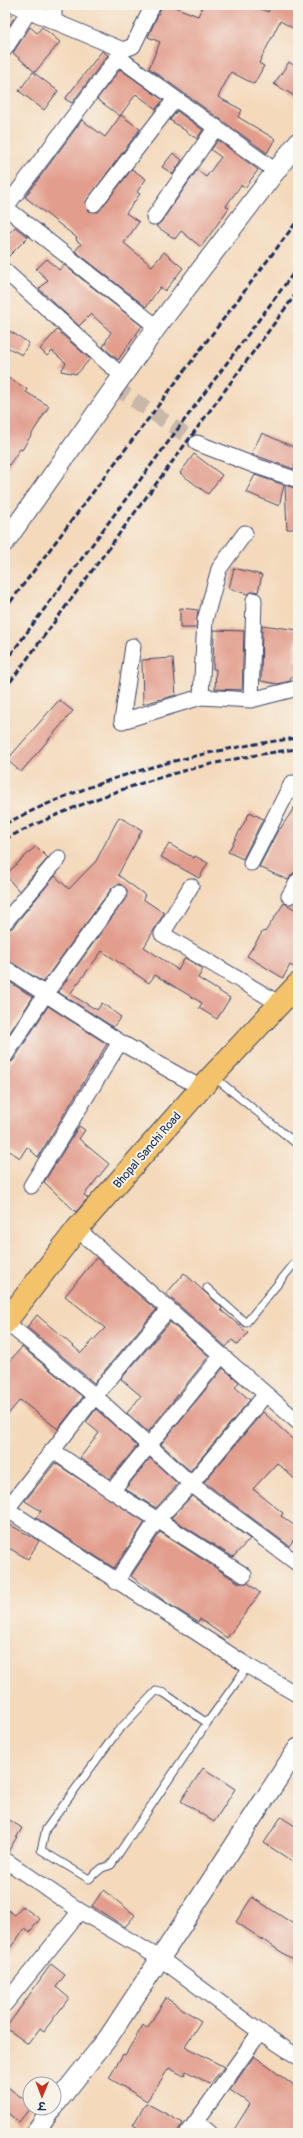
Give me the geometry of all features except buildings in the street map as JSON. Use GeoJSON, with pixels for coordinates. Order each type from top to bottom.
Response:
{"type":"FeatureCollection","features":[{"type":"Feature","properties":{"kind":"main road","name":"Bhopal Sanchi Road"},"geometry":{"type":"LineString","coordinates":[[5,1322],[77,1229],[207,1083],[298,984]]}},
{"type":"Feature","properties":{"kind":"street"},"geometry":{"type":"LineString","coordinates":[[15,5],[120,54],[175,99],[277,172]]}},
{"type":"Feature","properties":{"kind":"street"},"geometry":{"type":"LineString","coordinates":[[54,5],[54,22]]}},
{"type":"Feature","properties":{"kind":"street"},"geometry":{"type":"LineString","coordinates":[[153,5],[133,46],[120,54],[5,207],[157,328]]}},
{"type":"Feature","properties":{"kind":"street"},"geometry":{"type":"LineString","coordinates":[[5,49],[29,12]]}},
{"type":"Feature","properties":{"kind":"street"},"geometry":{"type":"LineString","coordinates":[[94,204],[175,99]]}},
{"type":"Feature","properties":{"kind":"street"},"geometry":{"type":"LineString","coordinates":[[154,217],[216,127]]}},
{"type":"Feature","properties":{"kind":"street"},"geometry":{"type":"LineString","coordinates":[[5,542],[157,328],[277,172],[298,142]]}},
{"type":"Feature","properties":{"kind":"street"},"geometry":{"type":"LineString","coordinates":[[5,271],[122,376]]}},
{"type":"Feature","properties":{"kind":"street"},"geometry":{"type":"LineString","coordinates":[[197,443],[256,466],[298,480]]}},
{"type":"Feature","properties":{"kind":"street"},"geometry":{"type":"LineString","coordinates":[[201,697],[205,620],[219,569],[245,533]]}},
{"type":"Feature","properties":{"kind":"street"},"geometry":{"type":"LineString","coordinates":[[251,700],[254,600]]}},
{"type":"Feature","properties":{"kind":"street"},"geometry":{"type":"LineString","coordinates":[[133,646],[122,721],[201,697],[251,700],[298,688]]}},
{"type":"Feature","properties":{"kind":"street"},"geometry":{"type":"LineString","coordinates":[[251,863],[292,783],[298,787]]}},
{"type":"Feature","properties":{"kind":"street"},"geometry":{"type":"LineString","coordinates":[[5,922],[59,858]]}},
{"type":"Feature","properties":{"kind":"street"},"geometry":{"type":"LineString","coordinates":[[289,896],[298,882]]}},
{"type":"Feature","properties":{"kind":"street"},"geometry":{"type":"LineString","coordinates":[[191,886],[162,934],[280,1004]]}},
{"type":"Feature","properties":{"kind":"street"},"geometry":{"type":"LineString","coordinates":[[5,1056],[46,993],[119,893]]}},
{"type":"Feature","properties":{"kind":"street"},"geometry":{"type":"LineString","coordinates":[[5,968],[120,1042],[207,1083]]}},
{"type":"Feature","properties":{"kind":"street"},"geometry":{"type":"LineString","coordinates":[[31,1186],[120,1042]]}},
{"type":"Feature","properties":{"kind":"street"},"geometry":{"type":"LineString","coordinates":[[77,1229],[298,1422]]}},
{"type":"Feature","properties":{"kind":"street"},"geometry":{"type":"LineString","coordinates":[[168,1310],[95,1396],[6,1509],[116,1582],[248,1666],[298,1695]]}},
{"type":"Feature","properties":{"kind":"street"},"geometry":{"type":"LineString","coordinates":[[5,1322],[95,1396],[191,1484],[298,1564]]}},
{"type":"Feature","properties":{"kind":"street"},"geometry":{"type":"LineString","coordinates":[[112,1491],[222,1355]]}},
{"type":"Feature","properties":{"kind":"street"},"geometry":{"type":"LineString","coordinates":[[116,1582],[158,1520],[191,1484],[266,1394]]}},
{"type":"Feature","properties":{"kind":"street"},"geometry":{"type":"LineString","coordinates":[[52,1450],[112,1491],[244,1574]]}},
{"type":"Feature","properties":{"kind":"street"},"geometry":{"type":"LineString","coordinates":[[62,2096],[108,2038],[298,1748]]}},
{"type":"Feature","properties":{"kind":"street"},"geometry":{"type":"LineString","coordinates":[[5,1860],[80,1911],[161,1959],[260,2032],[298,2057]]}},
{"type":"Feature","properties":{"kind":"street"},"geometry":{"type":"LineString","coordinates":[[5,2004],[80,1911]]}},
{"type":"Feature","properties":{"kind":"street"},"geometry":{"type":"LineString","coordinates":[[210,2133],[192,2127],[260,2032]]}},
{"type":"Feature","properties":{"kind":"street"},"geometry":{"type":"LineString","coordinates":[[35,2133],[47,2116]]}},
{"type":"Feature","properties":{"kind":"lane"},"geometry":{"type":"LineString","coordinates":[[207,1083],[298,1145]]}},
{"type":"Feature","properties":{"kind":"lane"},"geometry":{"type":"LineString","coordinates":[[207,1288],[246,1324],[298,1259]]}},
{"type":"Feature","properties":{"kind":"lane"},"geometry":{"type":"LineString","coordinates":[[207,1723],[164,1693],[156,1691],[117,1732],[46,1830],[41,1850],[89,1879],[102,1868],[108,1868],[207,1723],[248,1666]]}},
{"type":"Feature","properties":{"kind":"tunnel"},"geometry":{"type":"LineString","coordinates":[[115,387],[197,443]]}},
{"type":"Feature","properties":{"kind":"railway"},"geometry":{"type":"LineString","coordinates":[[5,609],[298,220]]}},
{"type":"Feature","properties":{"kind":"railway"},"geometry":{"type":"LineString","coordinates":[[5,662],[298,267]]}},
{"type":"Feature","properties":{"kind":"railway"},"geometry":{"type":"LineString","coordinates":[[5,689],[298,291]]}},
{"type":"Feature","properties":{"kind":"railway"},"geometry":{"type":"LineString","coordinates":[[5,824],[74,793],[148,768],[223,750],[298,738]]}},
{"type":"Feature","properties":{"kind":"railway"},"geometry":{"type":"LineString","coordinates":[[5,839],[75,807],[148,781],[222,762],[260,754],[298,749]]}}]}
